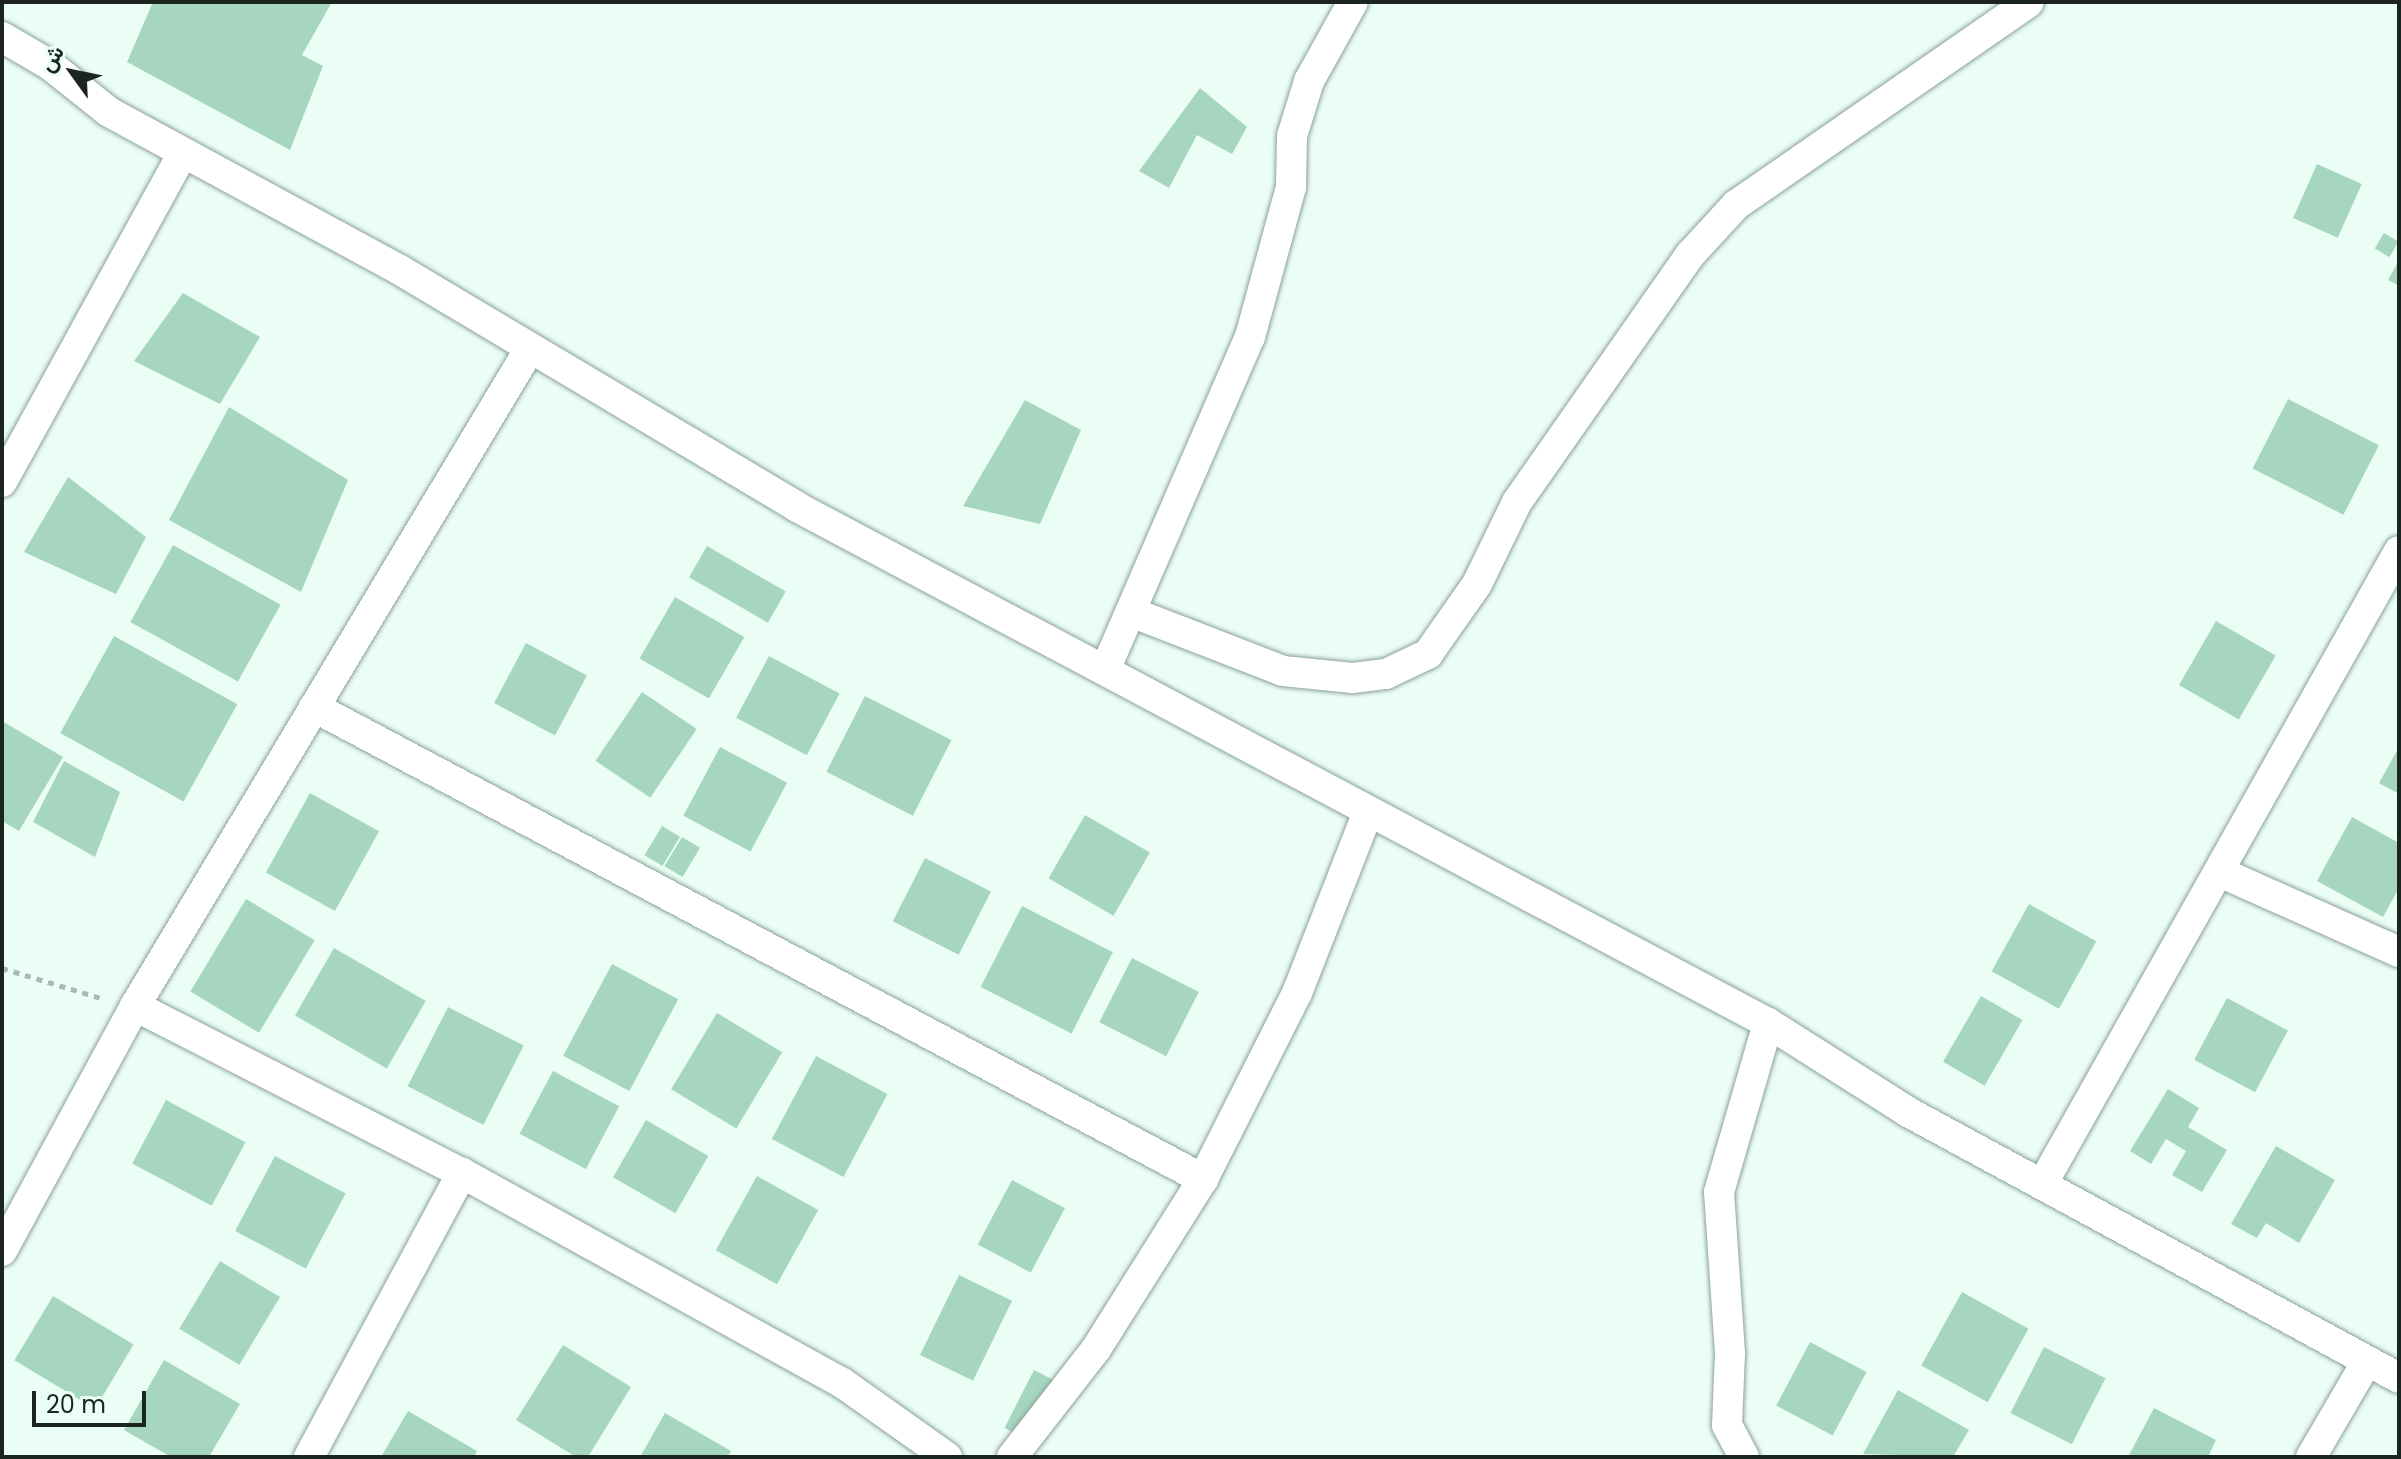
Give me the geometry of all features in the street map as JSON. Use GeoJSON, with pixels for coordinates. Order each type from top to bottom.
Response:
{"type":"FeatureCollection","features":[{"type":"Feature","properties":{"kind":"street"},"geometry":{"type":"LineString","coordinates":[[1105,670],[1250,337],[1291,187],[1292,136],[1305,95],[1353,2]]}},
{"type":"Feature","properties":{"kind":"street"},"geometry":{"type":"LineString","coordinates":[[1131,612],[1283,671],[1353,678],[1386,674],[1428,654],[1477,584],[1517,502],[1690,255],[1727,215],[2029,2]]}},
{"type":"Feature","properties":{"kind":"street"},"geometry":{"type":"LineString","coordinates":[[2,37],[50,65],[109,112],[400,270],[529,350],[797,507],[1768,1023],[1908,1112],[2399,1378]]}},
{"type":"Feature","properties":{"kind":"street"},"geometry":{"type":"LineString","coordinates":[[2,482],[183,153]]}},
{"type":"Feature","properties":{"kind":"street"},"geometry":{"type":"LineString","coordinates":[[2,1251],[135,1006],[529,350]]}},
{"type":"Feature","properties":{"kind":"street"},"geometry":{"type":"LineString","coordinates":[[2043,1183],[2399,551]]}},
{"type":"Feature","properties":{"kind":"street"},"geometry":{"type":"LineString","coordinates":[[314,707],[1203,1179]]}},
{"type":"Feature","properties":{"kind":"street"},"geometry":{"type":"LineString","coordinates":[[1012,1457],[1096,1349],[1203,1179],[1297,993],[1368,812]]}},
{"type":"Feature","properties":{"kind":"street"},"geometry":{"type":"LineString","coordinates":[[2220,872],[2399,952]]}},
{"type":"Feature","properties":{"kind":"street"},"geometry":{"type":"LineString","coordinates":[[135,1006],[462,1173],[841,1382],[947,1457]]}},
{"type":"Feature","properties":{"kind":"street"},"geometry":{"type":"LineString","coordinates":[[1744,1457],[1727,1425],[1730,1353],[1719,1192],[1768,1023]]}},
{"type":"Feature","properties":{"kind":"street"},"geometry":{"type":"LineString","coordinates":[[309,1457],[462,1173]]}},
{"type":"Feature","properties":{"kind":"street"},"geometry":{"type":"LineString","coordinates":[[2311,1457],[2367,1361]]}},
{"type":"Feature","properties":{"kind":"path"},"geometry":{"type":"LineString","coordinates":[[2,968],[135,1006]]}},
{"type":"Feature","properties":{"kind":"building"},"geometry":{"type":"Polygon","coordinates":[[[153,2],[332,2],[302,55],[323,66],[290,150],[127,62],[153,2]]]}},
{"type":"Feature","properties":{"kind":"building"},"geometry":{"type":"Polygon","coordinates":[[[1200,88],[1247,127],[1232,154],[1197,135],[1169,188],[1139,171],[1200,88]]]}},
{"type":"Feature","properties":{"kind":"building"},"geometry":{"type":"Polygon","coordinates":[[[2317,164],[2362,184],[2338,238],[2293,218],[2317,164]]]}},
{"type":"Feature","properties":{"kind":"building"},"geometry":{"type":"Polygon","coordinates":[[[2384,233],[2399,242],[2389,257],[2375,248],[2384,233]]]}},
{"type":"Feature","properties":{"kind":"building"},"geometry":{"type":"Polygon","coordinates":[[[2399,260],[2399,286],[2388,280],[2399,260]]]}},
{"type":"Feature","properties":{"kind":"building"},"geometry":{"type":"Polygon","coordinates":[[[183,293],[260,337],[220,404],[134,361],[183,293]]]}},
{"type":"Feature","properties":{"kind":"building"},"geometry":{"type":"Polygon","coordinates":[[[2288,399],[2379,445],[2343,515],[2253,468],[2288,399]]]}},
{"type":"Feature","properties":{"kind":"building"},"geometry":{"type":"Polygon","coordinates":[[[1025,400],[1081,430],[1040,524],[963,506],[1025,400]]]}},
{"type":"Feature","properties":{"kind":"building"},"geometry":{"type":"Polygon","coordinates":[[[229,407],[348,480],[301,592],[169,520],[229,407]]]}},
{"type":"Feature","properties":{"kind":"building"},"geometry":{"type":"Polygon","coordinates":[[[68,477],[146,537],[116,594],[24,552],[68,477]]]}},
{"type":"Feature","properties":{"kind":"building"},"geometry":{"type":"Polygon","coordinates":[[[173,545],[281,605],[238,682],[130,622],[173,545]]]}},
{"type":"Feature","properties":{"kind":"building"},"geometry":{"type":"Polygon","coordinates":[[[707,546],[786,592],[768,623],[689,577],[707,546]]]}},
{"type":"Feature","properties":{"kind":"building"},"geometry":{"type":"Polygon","coordinates":[[[675,597],[744,637],[709,698],[640,658],[675,597]]]}},
{"type":"Feature","properties":{"kind":"building"},"geometry":{"type":"Polygon","coordinates":[[[2216,621],[2276,656],[2239,720],[2179,685],[2216,621]]]}},
{"type":"Feature","properties":{"kind":"building"},"geometry":{"type":"Polygon","coordinates":[[[114,636],[237,704],[184,801],[60,733],[114,636]]]}},
{"type":"Feature","properties":{"kind":"building"},"geometry":{"type":"Polygon","coordinates":[[[526,643],[587,675],[555,735],[494,703],[526,643]]]}},
{"type":"Feature","properties":{"kind":"building"},"geometry":{"type":"Polygon","coordinates":[[[769,656],[840,694],[807,755],[736,718],[769,656]]]}},
{"type":"Feature","properties":{"kind":"building"},"geometry":{"type":"Polygon","coordinates":[[[642,692],[697,729],[650,798],[596,761],[642,692]]]}},
{"type":"Feature","properties":{"kind":"building"},"geometry":{"type":"Polygon","coordinates":[[[865,696],[951,740],[913,816],[826,772],[865,696]]]}},
{"type":"Feature","properties":{"kind":"building"},"geometry":{"type":"Polygon","coordinates":[[[2,721],[63,757],[19,831],[2,821],[2,721]]]}},
{"type":"Feature","properties":{"kind":"building"},"geometry":{"type":"Polygon","coordinates":[[[720,747],[787,783],[750,852],[683,816],[720,747]]]}},
{"type":"Feature","properties":{"kind":"building"},"geometry":{"type":"Polygon","coordinates":[[[2399,747],[2399,794],[2379,783],[2399,747]]]}},
{"type":"Feature","properties":{"kind":"building"},"geometry":{"type":"Polygon","coordinates":[[[64,761],[120,792],[95,857],[33,822],[64,761]]]}},
{"type":"Feature","properties":{"kind":"building"},"geometry":{"type":"Polygon","coordinates":[[[310,793],[379,831],[335,911],[266,873],[310,793]]]}},
{"type":"Feature","properties":{"kind":"building"},"geometry":{"type":"Polygon","coordinates":[[[1085,815],[1150,852],[1113,916],[1048,878],[1085,815]]]}},
{"type":"Feature","properties":{"kind":"building"},"geometry":{"type":"Polygon","coordinates":[[[2352,817],[2399,843],[2399,888],[2383,917],[2317,881],[2352,817]]]}},
{"type":"Feature","properties":{"kind":"building"},"geometry":{"type":"Polygon","coordinates":[[[662,826],[680,837],[662,866],[644,855],[662,826]]]}},
{"type":"Feature","properties":{"kind":"building"},"geometry":{"type":"Polygon","coordinates":[[[682,837],[700,848],[682,877],[664,866],[682,837]]]}},
{"type":"Feature","properties":{"kind":"building"},"geometry":{"type":"Polygon","coordinates":[[[925,858],[991,892],[959,955],[893,921],[925,858]]]}},
{"type":"Feature","properties":{"kind":"building"},"geometry":{"type":"Polygon","coordinates":[[[246,899],[315,940],[259,1033],[190,992],[246,899]]]}},
{"type":"Feature","properties":{"kind":"building"},"geometry":{"type":"Polygon","coordinates":[[[2029,904],[2096,941],[2059,1009],[1992,971],[2029,904]]]}},
{"type":"Feature","properties":{"kind":"building"},"geometry":{"type":"Polygon","coordinates":[[[1022,906],[1113,952],[1072,1033],[981,987],[1022,906]]]}},
{"type":"Feature","properties":{"kind":"building"},"geometry":{"type":"Polygon","coordinates":[[[334,948],[426,1001],[387,1069],[295,1016],[334,948]]]}},
{"type":"Feature","properties":{"kind":"building"},"geometry":{"type":"Polygon","coordinates":[[[1132,958],[1199,992],[1166,1056],[1099,1022],[1132,958]]]}},
{"type":"Feature","properties":{"kind":"building"},"geometry":{"type":"Polygon","coordinates":[[[612,964],[678,999],[629,1091],[563,1056],[612,964]]]}},
{"type":"Feature","properties":{"kind":"building"},"geometry":{"type":"Polygon","coordinates":[[[1981,996],[2023,1020],[1985,1086],[1943,1062],[1981,996]]]}},
{"type":"Feature","properties":{"kind":"building"},"geometry":{"type":"Polygon","coordinates":[[[2227,998],[2288,1030],[2255,1092],[2194,1060],[2227,998]]]}},
{"type":"Feature","properties":{"kind":"building"},"geometry":{"type":"Polygon","coordinates":[[[448,1007],[524,1046],[483,1125],[408,1086],[448,1007]]]}},
{"type":"Feature","properties":{"kind":"building"},"geometry":{"type":"Polygon","coordinates":[[[717,1013],[782,1052],[736,1128],[671,1089],[717,1013]]]}},
{"type":"Feature","properties":{"kind":"building"},"geometry":{"type":"Polygon","coordinates":[[[816,1056],[888,1094],[843,1177],[772,1139],[816,1056]]]}},
{"type":"Feature","properties":{"kind":"building"},"geometry":{"type":"Polygon","coordinates":[[[553,1071],[619,1106],[586,1169],[520,1134],[553,1071]]]}},
{"type":"Feature","properties":{"kind":"building"},"geometry":{"type":"Polygon","coordinates":[[[2168,1089],[2199,1108],[2188,1127],[2227,1150],[2202,1192],[2172,1175],[2186,1151],[2166,1139],[2151,1164],[2130,1151],[2168,1089]]]}},
{"type":"Feature","properties":{"kind":"building"},"geometry":{"type":"Polygon","coordinates":[[[166,1100],[245,1142],[212,1206],[132,1164],[166,1100]]]}},
{"type":"Feature","properties":{"kind":"building"},"geometry":{"type":"Polygon","coordinates":[[[646,1120],[708,1156],[675,1213],[613,1177],[646,1120]]]}},
{"type":"Feature","properties":{"kind":"building"},"geometry":{"type":"Polygon","coordinates":[[[2276,1146],[2335,1180],[2299,1243],[2266,1223],[2257,1238],[2231,1224],[2276,1146]]]}},
{"type":"Feature","properties":{"kind":"building"},"geometry":{"type":"Polygon","coordinates":[[[275,1156],[346,1194],[306,1269],[235,1231],[275,1156]]]}},
{"type":"Feature","properties":{"kind":"building"},"geometry":{"type":"Polygon","coordinates":[[[757,1176],[818,1210],[777,1284],[716,1250],[757,1176]]]}},
{"type":"Feature","properties":{"kind":"building"},"geometry":{"type":"Polygon","coordinates":[[[1012,1180],[1065,1208],[1031,1273],[978,1244],[1012,1180]]]}},
{"type":"Feature","properties":{"kind":"building"},"geometry":{"type":"Polygon","coordinates":[[[220,1261],[280,1297],[239,1365],[179,1329],[220,1261]]]}},
{"type":"Feature","properties":{"kind":"building"},"geometry":{"type":"Polygon","coordinates":[[[959,1275],[1012,1301],[973,1381],[920,1355],[959,1275]]]}},
{"type":"Feature","properties":{"kind":"building"},"geometry":{"type":"Polygon","coordinates":[[[1962,1292],[2028,1329],[1988,1402],[1921,1365],[1962,1292]]]}},
{"type":"Feature","properties":{"kind":"building"},"geometry":{"type":"Polygon","coordinates":[[[53,1296],[134,1344],[95,1409],[14,1360],[53,1296]]]}},
{"type":"Feature","properties":{"kind":"building"},"geometry":{"type":"Polygon","coordinates":[[[1810,1342],[1867,1372],[1833,1436],[1776,1406],[1810,1342]]]}},
{"type":"Feature","properties":{"kind":"building"},"geometry":{"type":"Polygon","coordinates":[[[563,1345],[631,1387],[588,1457],[576,1457],[516,1420],[563,1345]]]}},
{"type":"Feature","properties":{"kind":"building"},"geometry":{"type":"Polygon","coordinates":[[[2044,1347],[2105,1378],[2072,1444],[2010,1413],[2044,1347]]]}},
{"type":"Feature","properties":{"kind":"building"},"geometry":{"type":"Polygon","coordinates":[[[164,1360],[240,1404],[209,1457],[171,1457],[124,1430],[164,1360]]]}},
{"type":"Feature","properties":{"kind":"building"},"geometry":{"type":"Polygon","coordinates":[[[1034,1370],[1054,1380],[1024,1438],[1004,1428],[1034,1370]]]}},
{"type":"Feature","properties":{"kind":"building"},"geometry":{"type":"Polygon","coordinates":[[[1898,1390],[1969,1430],[1953,1457],[1863,1454],[1898,1390]]]}},
{"type":"Feature","properties":{"kind":"building"},"geometry":{"type":"Polygon","coordinates":[[[2154,1408],[2216,1440],[2208,1457],[2128,1457],[2154,1408]]]}},
{"type":"Feature","properties":{"kind":"building"},"geometry":{"type":"Polygon","coordinates":[[[408,1411],[477,1451],[474,1457],[381,1457],[408,1411]]]}},
{"type":"Feature","properties":{"kind":"building"},"geometry":{"type":"Polygon","coordinates":[[[665,1413],[731,1451],[728,1457],[640,1457],[665,1413]]]}}]}
